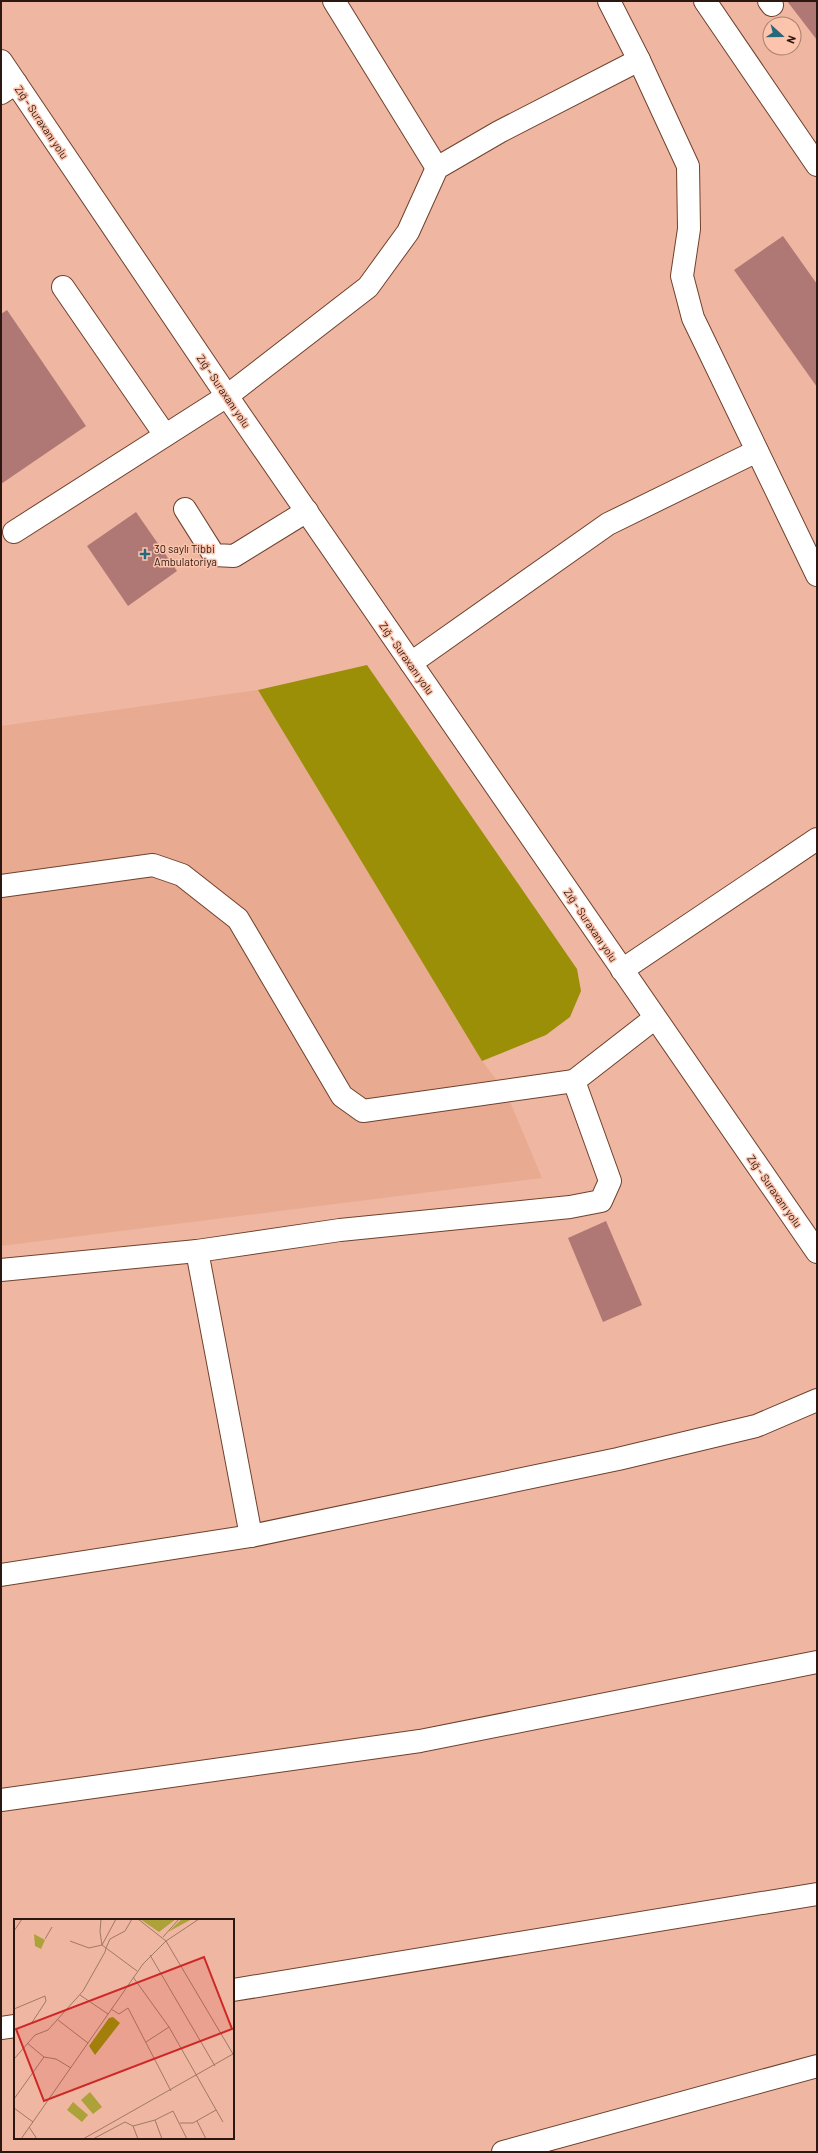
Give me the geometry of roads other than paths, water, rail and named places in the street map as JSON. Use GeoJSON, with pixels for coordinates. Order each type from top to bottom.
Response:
{"type":"FeatureCollection","features":[{"type":"Feature","properties":{"kind":"street"},"geometry":{"type":"LineString","coordinates":[[334,1],[437,168]]}},
{"type":"Feature","properties":{"kind":"street"},"geometry":{"type":"LineString","coordinates":[[609,1],[639,60],[688,166],[689,229],[682,276],[693,318],[817,575]]}},
{"type":"Feature","properties":{"kind":"street"},"geometry":{"type":"LineString","coordinates":[[705,1],[817,165]]}},
{"type":"Feature","properties":{"kind":"street"},"geometry":{"type":"LineString","coordinates":[[14,532],[227,396],[368,287],[408,232],[437,168],[499,132],[639,60]]}},
{"type":"Feature","properties":{"kind":"street","name":"Zığ - Suraxanı yolu"},"geometry":{"type":"LineString","coordinates":[[1,61],[9,88],[307,511],[817,1252]]}},
{"type":"Feature","properties":{"kind":"street"},"geometry":{"type":"LineString","coordinates":[[63,287],[165,435]]}},
{"type":"Feature","properties":{"kind":"street"},"geometry":{"type":"LineString","coordinates":[[411,662],[608,524],[757,451]]}},
{"type":"Feature","properties":{"kind":"street"},"geometry":{"type":"LineString","coordinates":[[185,509],[214,554],[234,556],[307,511]]}},
{"type":"Feature","properties":{"kind":"street"},"geometry":{"type":"LineString","coordinates":[[622,970],[817,838]]}},
{"type":"Feature","properties":{"kind":"street"},"geometry":{"type":"LineString","coordinates":[[1,886],[153,865],[182,875],[238,919],[342,1096],[363,1111],[506,1092],[574,1081],[655,1018]]}},
{"type":"Feature","properties":{"kind":"street"},"geometry":{"type":"LineString","coordinates":[[1,1270],[197,1251],[340,1230],[570,1207],[600,1201],[610,1181],[574,1081]]}},
{"type":"Feature","properties":{"kind":"street"},"geometry":{"type":"LineString","coordinates":[[197,1251],[251,1536]]}},
{"type":"Feature","properties":{"kind":"street"},"geometry":{"type":"LineString","coordinates":[[1,1575],[251,1536],[618,1460],[756,1426],[817,1400]]}},
{"type":"Feature","properties":{"kind":"street"},"geometry":{"type":"LineString","coordinates":[[1,1800],[420,1741],[817,1662]]}},
{"type":"Feature","properties":{"kind":"street"},"geometry":{"type":"LineString","coordinates":[[234,1990],[817,1894]]}},
{"type":"Feature","properties":{"kind":"street"},"geometry":{"type":"LineString","coordinates":[[1,2028],[14,2026]]}},
{"type":"Feature","properties":{"kind":"street"},"geometry":{"type":"LineString","coordinates":[[502,2152],[817,2066]]}},
{"type":"Feature","properties":{"kind":"place","name":"30 saylı Tibbi Ambulatoriya"},"geometry":{"type":"Point","coordinates":[145,554]}}]}
